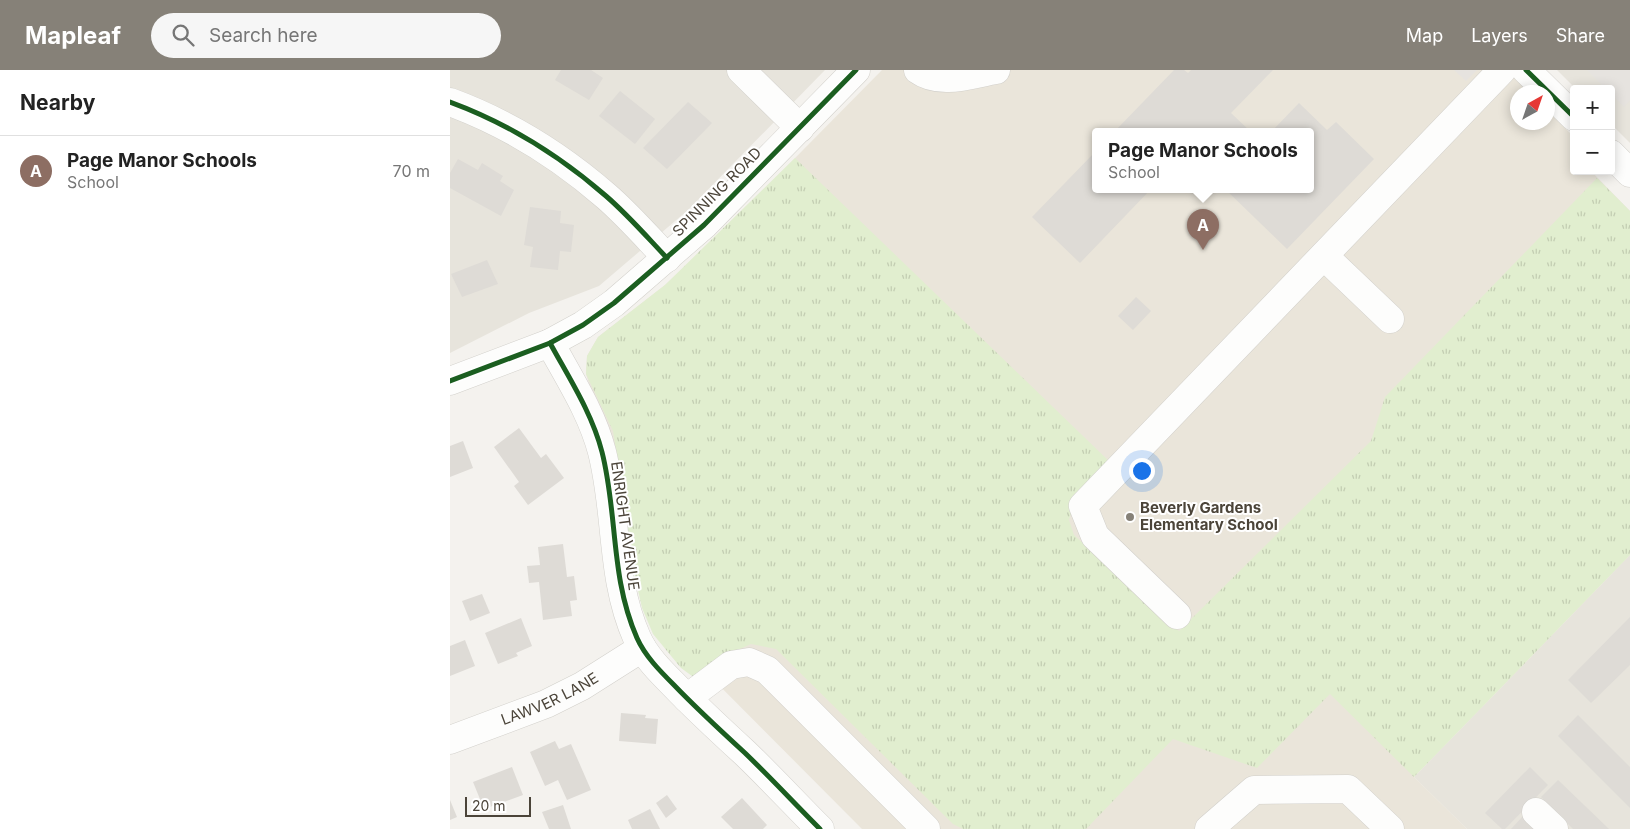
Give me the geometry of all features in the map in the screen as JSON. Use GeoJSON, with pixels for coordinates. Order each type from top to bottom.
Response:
{"type":"FeatureCollection","features":[{"type":"Feature","properties":{"kind":"street"},"geometry":{"type":"LineString","coordinates":[[741,70],[800,128]]}},
{"type":"Feature","properties":{"kind":"street","name":"SPINNING ROAD"},"geometry":{"type":"LineString","coordinates":[[450,381],[550,343],[583,325],[614,303],[704,225],[856,70]]}},
{"type":"Feature","properties":{"kind":"street"},"geometry":{"type":"LineString","coordinates":[[918,70],[944,79],[996,70]]}},
{"type":"Feature","properties":{"kind":"street"},"geometry":{"type":"LineString","coordinates":[[1177,615],[1096,536],[1083,506],[1502,70]]}},
{"type":"Feature","properties":{"kind":"street"},"geometry":{"type":"LineString","coordinates":[[1526,70],[1570,114]]}},
{"type":"Feature","properties":{"kind":"street"},"geometry":{"type":"LineString","coordinates":[[450,102],[480,113],[530,140],[571,168],[606,196],[667,258]]}},
{"type":"Feature","properties":{"kind":"street"},"geometry":{"type":"LineString","coordinates":[[1615,158],[1630,173]]}},
{"type":"Feature","properties":{"kind":"street"},"geometry":{"type":"LineString","coordinates":[[1324,256],[1390,319]]}},
{"type":"Feature","properties":{"kind":"street","name":"ENRIGHT AVENUE"},"geometry":{"type":"LineString","coordinates":[[550,343],[586,409],[602,452],[613,518],[618,578],[626,608],[642,648],[686,698],[748,756],[820,829]]}},
{"type":"Feature","properties":{"kind":"street","name":"LAWVER LANE"},"geometry":{"type":"LineString","coordinates":[[450,740],[546,704],[582,686],[642,648]]}},
{"type":"Feature","properties":{"kind":"street"},"geometry":{"type":"LineString","coordinates":[[686,698],[731,665],[749,662],[767,670],[926,829]]}},
{"type":"Feature","properties":{"kind":"street"},"geometry":{"type":"LineString","coordinates":[[1209,829],[1254,790],[1348,789],[1390,829]]}},
{"type":"Feature","properties":{"kind":"shaded area"},"geometry":{"type":"Polygon","coordinates":[[[450,70],[825,70],[688,210],[599,286],[529,313],[450,353],[450,70]]]}},
{"type":"Feature","properties":{"kind":"shaded area","name":"Beverly Gardens Elementary School"},"geometry":{"type":"Polygon","coordinates":[[[882,70],[1507,70],[1522,85],[1510,85],[1510,130],[1555,130],[1555,118],[1570,133],[1570,175],[1595,175],[1630,211],[1630,555],[1414,777],[1467,829],[862,829],[663,629],[586,374],[587,356],[598,337],[665,285],[726,228],[882,70]]]}},
{"type":"Feature","properties":{"kind":"shaded area"},"geometry":{"type":"Polygon","coordinates":[[[1454,70],[1477,70],[1466,81],[1454,70]]]}},
{"type":"Feature","properties":{"kind":"shaded area"},"geometry":{"type":"Polygon","coordinates":[[[1557,70],[1630,70],[1630,143],[1615,128],[1615,85],[1572,85],[1557,70]]]}},
{"type":"Feature","properties":{"kind":"shaded area"},"geometry":{"type":"Polygon","coordinates":[[[1587,70],[1630,70],[1630,100],[1624,107],[1615,98],[1615,85],[1602,85],[1587,70]]]}},
{"type":"Feature","properties":{"kind":"shaded area"},"geometry":{"type":"Polygon","coordinates":[[[1630,555],[1630,829],[1467,829],[1414,777],[1630,555]]]}},
{"type":"Feature","properties":{"kind":"green space","name":"Beverly Gardens Elementary School"},"geometry":{"type":"Polygon","coordinates":[[[795,158],[1111,463],[1074,503],[1069,520],[1074,535],[1179,631],[1371,441],[1385,397],[1597,178],[1630,211],[1630,555],[1414,777],[1330,694],[1257,768],[1173,739],[1086,829],[963,829],[953,824],[776,649],[751,644],[728,654],[701,674],[692,676],[681,668],[653,634],[642,608],[635,577],[613,431],[586,374],[587,356],[598,337],[665,285],[795,158]]]}},
{"type":"Feature","properties":{"kind":"building"},"geometry":{"type":"Polygon","coordinates":[[[561,70],[591,70],[603,78],[589,100],[555,80],[561,70]]]}},
{"type":"Feature","properties":{"kind":"building"},"geometry":{"type":"Polygon","coordinates":[[[1174,70],[1184,70],[1188,73],[1191,70],[1273,70],[1231,113],[1247,128],[1118,128],[1174,70]]]}},
{"type":"Feature","properties":{"kind":"building"},"geometry":{"type":"Polygon","coordinates":[[[620,91],[655,119],[635,144],[599,116],[620,91]]]}},
{"type":"Feature","properties":{"kind":"building"},"geometry":{"type":"Polygon","coordinates":[[[688,102],[712,123],[667,169],[643,148],[688,102]]]}},
{"type":"Feature","properties":{"kind":"building"},"geometry":{"type":"Polygon","coordinates":[[[1299,103],[1327,130],[1336,122],[1374,159],[1287,249],[1229,193],[1314,193],[1314,128],[1275,128],[1299,103]]]}},
{"type":"Feature","properties":{"kind":"building"},"geometry":{"type":"Polygon","coordinates":[[[1092,155],[1092,193],[1147,193],[1080,263],[1032,217],[1092,155]]]}},
{"type":"Feature","properties":{"kind":"building"},"geometry":{"type":"Polygon","coordinates":[[[458,159],[478,170],[482,163],[503,176],[500,181],[514,190],[501,216],[450,188],[450,173],[458,159]]]}},
{"type":"Feature","properties":{"kind":"building"},"geometry":{"type":"Polygon","coordinates":[[[530,207],[561,211],[560,223],[574,225],[571,252],[560,251],[558,270],[530,267],[533,247],[524,245],[530,207]]]}},
{"type":"Feature","properties":{"kind":"building"},"geometry":{"type":"Polygon","coordinates":[[[487,260],[498,284],[462,297],[451,274],[487,260]]]}},
{"type":"Feature","properties":{"kind":"building"},"geometry":{"type":"Polygon","coordinates":[[[1136,297],[1151,311],[1133,330],[1118,316],[1136,297]]]}},
{"type":"Feature","properties":{"kind":"building"},"geometry":{"type":"Polygon","coordinates":[[[519,428],[541,458],[546,454],[564,478],[528,505],[514,486],[519,482],[494,447],[519,428]]]}},
{"type":"Feature","properties":{"kind":"building"},"geometry":{"type":"Polygon","coordinates":[[[463,441],[473,468],[450,477],[450,446],[463,441]]]}},
{"type":"Feature","properties":{"kind":"building"},"geometry":{"type":"Polygon","coordinates":[[[563,544],[567,577],[574,576],[577,600],[570,601],[572,616],[543,620],[539,582],[529,583],[527,566],[540,565],[538,547],[563,544]]]}},
{"type":"Feature","properties":{"kind":"building"},"geometry":{"type":"Polygon","coordinates":[[[482,594],[490,613],[470,621],[462,601],[482,594]]]}},
{"type":"Feature","properties":{"kind":"building"},"geometry":{"type":"Polygon","coordinates":[[[1630,617],[1630,665],[1591,703],[1568,680],[1630,617]]]}},
{"type":"Feature","properties":{"kind":"building"},"geometry":{"type":"Polygon","coordinates":[[[521,618],[532,646],[516,653],[518,656],[498,664],[485,633],[521,618]]]}},
{"type":"Feature","properties":{"kind":"building"},"geometry":{"type":"Polygon","coordinates":[[[465,640],[475,666],[450,676],[450,646],[465,640]]]}},
{"type":"Feature","properties":{"kind":"building"},"geometry":{"type":"Polygon","coordinates":[[[621,713],[646,715],[645,718],[658,719],[656,744],[619,741],[621,713]]]}},
{"type":"Feature","properties":{"kind":"building"},"geometry":{"type":"Polygon","coordinates":[[[1578,715],[1630,767],[1630,808],[1558,736],[1578,715]]]}},
{"type":"Feature","properties":{"kind":"building"},"geometry":{"type":"Polygon","coordinates":[[[555,741],[559,749],[571,744],[591,790],[567,800],[558,780],[545,786],[530,752],[555,741]]]}},
{"type":"Feature","properties":{"kind":"building"},"geometry":{"type":"Polygon","coordinates":[[[512,767],[523,795],[484,809],[473,782],[512,767]]]}},
{"type":"Feature","properties":{"kind":"building"},"geometry":{"type":"Polygon","coordinates":[[[1530,767],[1548,785],[1505,829],[1502,829],[1485,813],[1530,767]]]}},
{"type":"Feature","properties":{"kind":"building"},"geometry":{"type":"Polygon","coordinates":[[[1558,780],[1609,829],[1573,829],[1541,797],[1558,780]]]}},
{"type":"Feature","properties":{"kind":"building"},"geometry":{"type":"Polygon","coordinates":[[[667,795],[677,809],[666,818],[656,803],[667,795]]]}},
{"type":"Feature","properties":{"kind":"building"},"geometry":{"type":"Polygon","coordinates":[[[742,798],[767,825],[763,829],[733,829],[721,817],[742,798]]]}},
{"type":"Feature","properties":{"kind":"building"},"geometry":{"type":"Polygon","coordinates":[[[450,800],[457,817],[450,820],[450,800]]]}},
{"type":"Feature","properties":{"kind":"building"},"geometry":{"type":"Polygon","coordinates":[[[563,805],[571,829],[549,829],[542,812],[563,805]]]}},
{"type":"Feature","properties":{"kind":"building"},"geometry":{"type":"Polygon","coordinates":[[[650,809],[660,829],[632,829],[628,820],[650,809]]]}},
{"type":"Feature","properties":{"kind":"building"},"geometry":{"type":"Polygon","coordinates":[[[1523,816],[1536,829],[1511,829],[1523,816]]]}},
{"type":"Feature","properties":{"kind":"cycle path"},"geometry":{"type":"LineString","coordinates":[[450,381],[550,343],[583,325],[614,303],[704,225],[856,70]]}},
{"type":"Feature","properties":{"kind":"cycle path"},"geometry":{"type":"LineString","coordinates":[[1526,70],[1570,113]]}},
{"type":"Feature","properties":{"kind":"cycle path"},"geometry":{"type":"LineString","coordinates":[[450,102],[512,130],[570,167],[614,203],[667,258]]}},
{"type":"Feature","properties":{"kind":"cycle path"},"geometry":{"type":"LineString","coordinates":[[550,343],[586,410],[598,438],[607,476],[622,592],[628,615],[640,645],[663,674],[755,762],[820,829]]}},
{"type":"Feature","properties":{"kind":"place","name":"Page Manor Schools"},"geometry":{"type":"Point","coordinates":[1203,250]}},
{"type":"Feature","properties":{"kind":"place","name":"Beverly Gardens Elementary School"},"geometry":{"type":"Point","coordinates":[1130,517]}}]}
